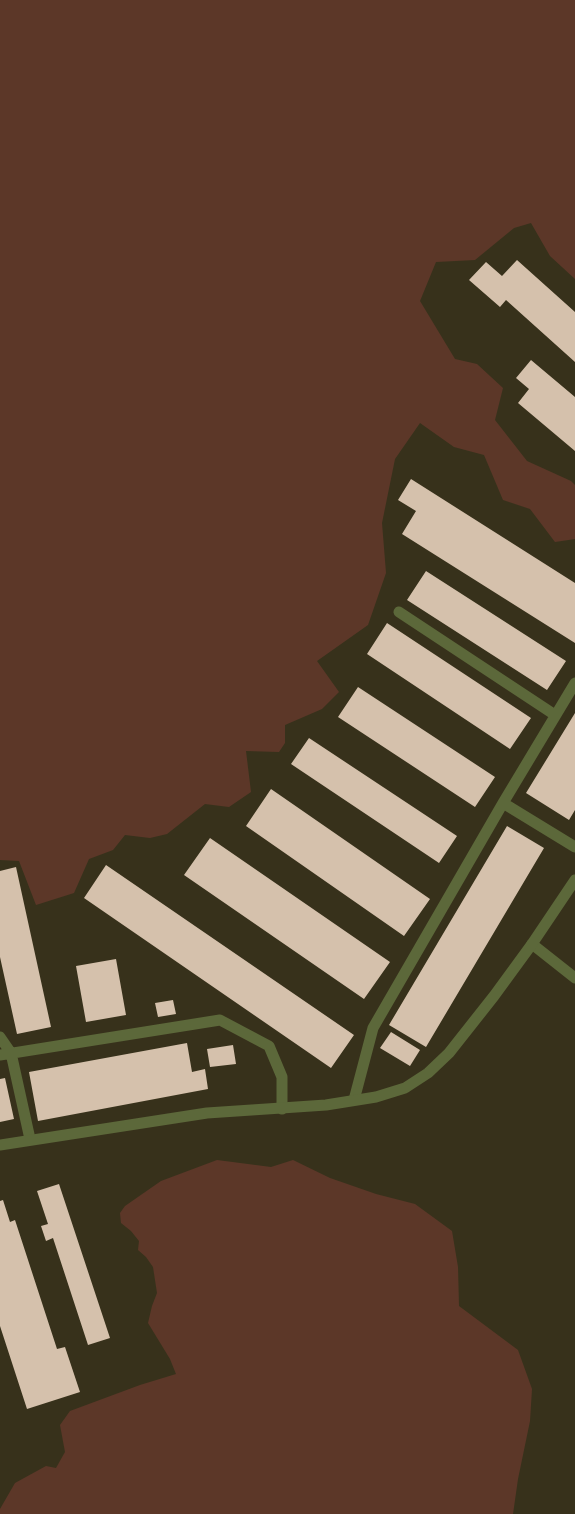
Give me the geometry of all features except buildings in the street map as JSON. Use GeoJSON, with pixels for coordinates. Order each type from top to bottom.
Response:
{"type":"FeatureCollection","features":[{"type":"Feature","properties":{"kind":"street"},"geometry":{"type":"LineString","coordinates":[[399,612],[555,715]]}},
{"type":"Feature","properties":{"kind":"street"},"geometry":{"type":"LineString","coordinates":[[354,1100],[373,1028],[575,683]]}},
{"type":"Feature","properties":{"kind":"street"},"geometry":{"type":"LineString","coordinates":[[504,802],[575,847]]}},
{"type":"Feature","properties":{"kind":"street"},"geometry":{"type":"LineString","coordinates":[[0,1145],[30,1139],[207,1113],[326,1105],[376,1097],[405,1088],[428,1073],[449,1053],[494,996],[532,944],[575,880]]}},
{"type":"Feature","properties":{"kind":"street"},"geometry":{"type":"LineString","coordinates":[[532,944],[575,978]]}},
{"type":"Feature","properties":{"kind":"street"},"geometry":{"type":"LineString","coordinates":[[5,1054],[220,1020],[270,1046],[282,1077],[282,1109]]}},
{"type":"Feature","properties":{"kind":"street"},"geometry":{"type":"LineString","coordinates":[[0,1037],[30,1139]]}},
{"type":"Feature","properties":{"kind":"shaded area"},"geometry":{"type":"Polygon","coordinates":[[[0,0],[575,0],[575,279],[550,256],[531,223],[514,228],[475,260],[436,262],[420,301],[455,359],[477,364],[503,388],[495,420],[527,461],[571,481],[575,485],[575,539],[555,542],[530,509],[503,500],[484,455],[454,447],[420,423],[395,459],[382,523],[386,573],[368,625],[317,661],[339,692],[322,709],[285,725],[285,743],[279,752],[246,751],[251,792],[229,807],[205,804],[167,834],[150,838],[125,835],[113,850],[89,859],[74,893],[36,905],[19,861],[0,860],[0,0]]]}},
{"type":"Feature","properties":{"kind":"shaded area"},"geometry":{"type":"Polygon","coordinates":[[[217,1160],[271,1167],[293,1160],[330,1178],[376,1194],[415,1204],[452,1231],[458,1267],[459,1306],[518,1350],[532,1389],[530,1421],[518,1479],[513,1514],[0,1514],[0,1509],[15,1483],[46,1466],[56,1468],[65,1452],[60,1425],[70,1411],[140,1385],[176,1374],[170,1359],[148,1323],[157,1293],[153,1267],[146,1257],[138,1250],[139,1241],[131,1231],[121,1223],[120,1213],[125,1206],[161,1181],[217,1160]]]}}]}
